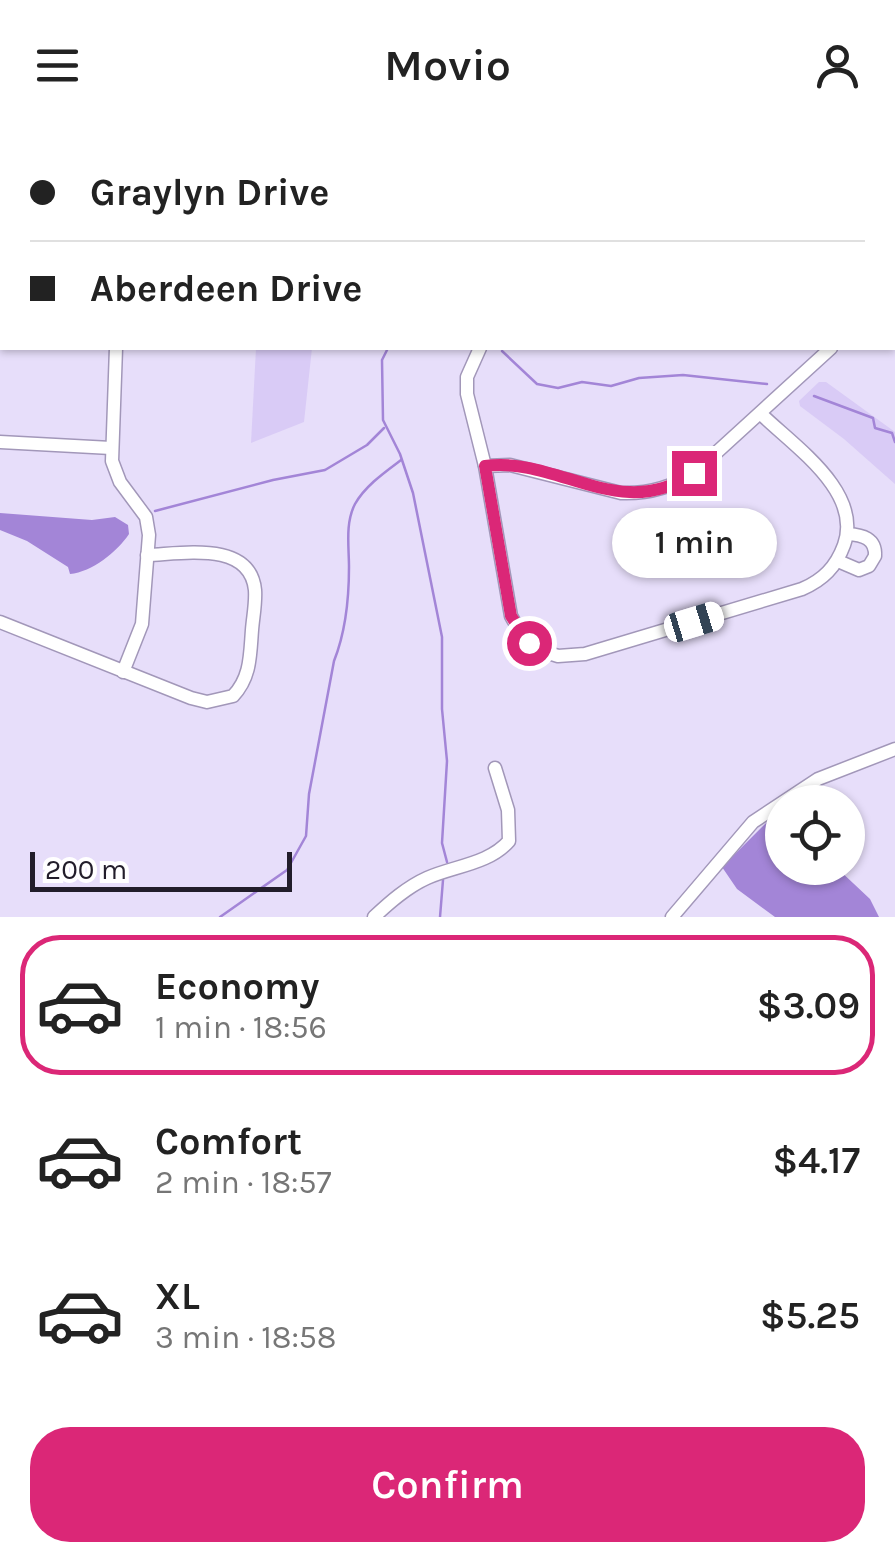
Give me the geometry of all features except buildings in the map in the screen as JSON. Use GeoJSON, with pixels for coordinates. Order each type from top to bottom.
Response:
{"type":"FeatureCollection","features":[{"type":"Feature","properties":{"kind":"street"},"geometry":{"type":"LineString","coordinates":[[116,350],[111,448],[120,482],[146,516],[147,555],[142,624],[124,672]]}},
{"type":"Feature","properties":{"kind":"street"},"geometry":{"type":"LineString","coordinates":[[479,350],[466,386],[485,466],[511,616],[529,643],[558,656],[585,654],[802,589],[822,578],[838,561],[848,534],[844,504],[835,486],[761,414]]}},
{"type":"Feature","properties":{"kind":"street"},"geometry":{"type":"LineString","coordinates":[[485,466],[510,465],[621,492],[654,491],[673,485],[694,473],[829,350]]}},
{"type":"Feature","properties":{"kind":"street"},"geometry":{"type":"LineString","coordinates":[[0,442],[111,448]]}},
{"type":"Feature","properties":{"kind":"street"},"geometry":{"type":"LineString","coordinates":[[838,561],[859,570],[869,566],[876,556],[874,545],[867,538],[848,534]]}},
{"type":"Feature","properties":{"kind":"street"},"geometry":{"type":"LineString","coordinates":[[0,622],[207,702],[233,696],[248,673],[255,586],[241,563],[223,554],[147,555]]}},
{"type":"Feature","properties":{"kind":"street"},"geometry":{"type":"LineString","coordinates":[[672,917],[753,822],[818,780],[895,749]]}},
{"type":"Feature","properties":{"kind":"street"},"geometry":{"type":"LineString","coordinates":[[374,917],[389,902],[425,879],[490,857],[508,841],[508,810],[495,768]]}},
{"type":"Feature","properties":{"kind":"shaded area"},"geometry":{"type":"Polygon","coordinates":[[[256,350],[312,350],[304,422],[251,443],[256,350]]]}},
{"type":"Feature","properties":{"kind":"shaded area"},"geometry":{"type":"Polygon","coordinates":[[[819,382],[826,382],[895,432],[895,484],[800,406],[799,401],[819,382]]]}},
{"type":"Feature","properties":{"kind":"shaded area"},"geometry":{"type":"Polygon","coordinates":[[[0,513],[92,520],[115,517],[128,525],[129,534],[103,560],[70,574],[68,567],[27,541],[0,530],[0,513]]]}},
{"type":"Feature","properties":{"kind":"shaded area"},"geometry":{"type":"Polygon","coordinates":[[[765,824],[765,885],[855,885],[870,899],[879,917],[775,917],[737,889],[722,867],[765,824]]]}},
{"type":"Feature","properties":{"kind":"waterway"},"geometry":{"type":"LineString","coordinates":[[387,350],[382,360],[383,420],[413,493],[442,637],[447,761],[442,843],[447,862]]}},
{"type":"Feature","properties":{"kind":"waterway"},"geometry":{"type":"LineString","coordinates":[[502,351],[537,384],[558,388],[582,382],[611,386],[639,378],[683,375],[767,384]]}},
{"type":"Feature","properties":{"kind":"waterway"},"geometry":{"type":"LineString","coordinates":[[814,396],[873,418],[875,428],[892,433],[895,442]]}},
{"type":"Feature","properties":{"kind":"waterway"},"geometry":{"type":"LineString","coordinates":[[155,511],[325,470],[367,445],[384,428]]}},
{"type":"Feature","properties":{"kind":"waterway"},"geometry":{"type":"LineString","coordinates":[[220,917],[287,870],[306,836],[309,794],[346,615],[350,519],[364,491],[401,460]]}},
{"type":"Feature","properties":{"kind":"waterway"},"geometry":{"type":"LineString","coordinates":[[440,917],[443,880]]}},
{"type":"Feature","properties":{"kind":"route"},"geometry":{"type":"LineString","coordinates":[[529,643],[511,616],[485,466],[510,465],[602,490],[637,494],[673,485],[694,473]]}}]}
